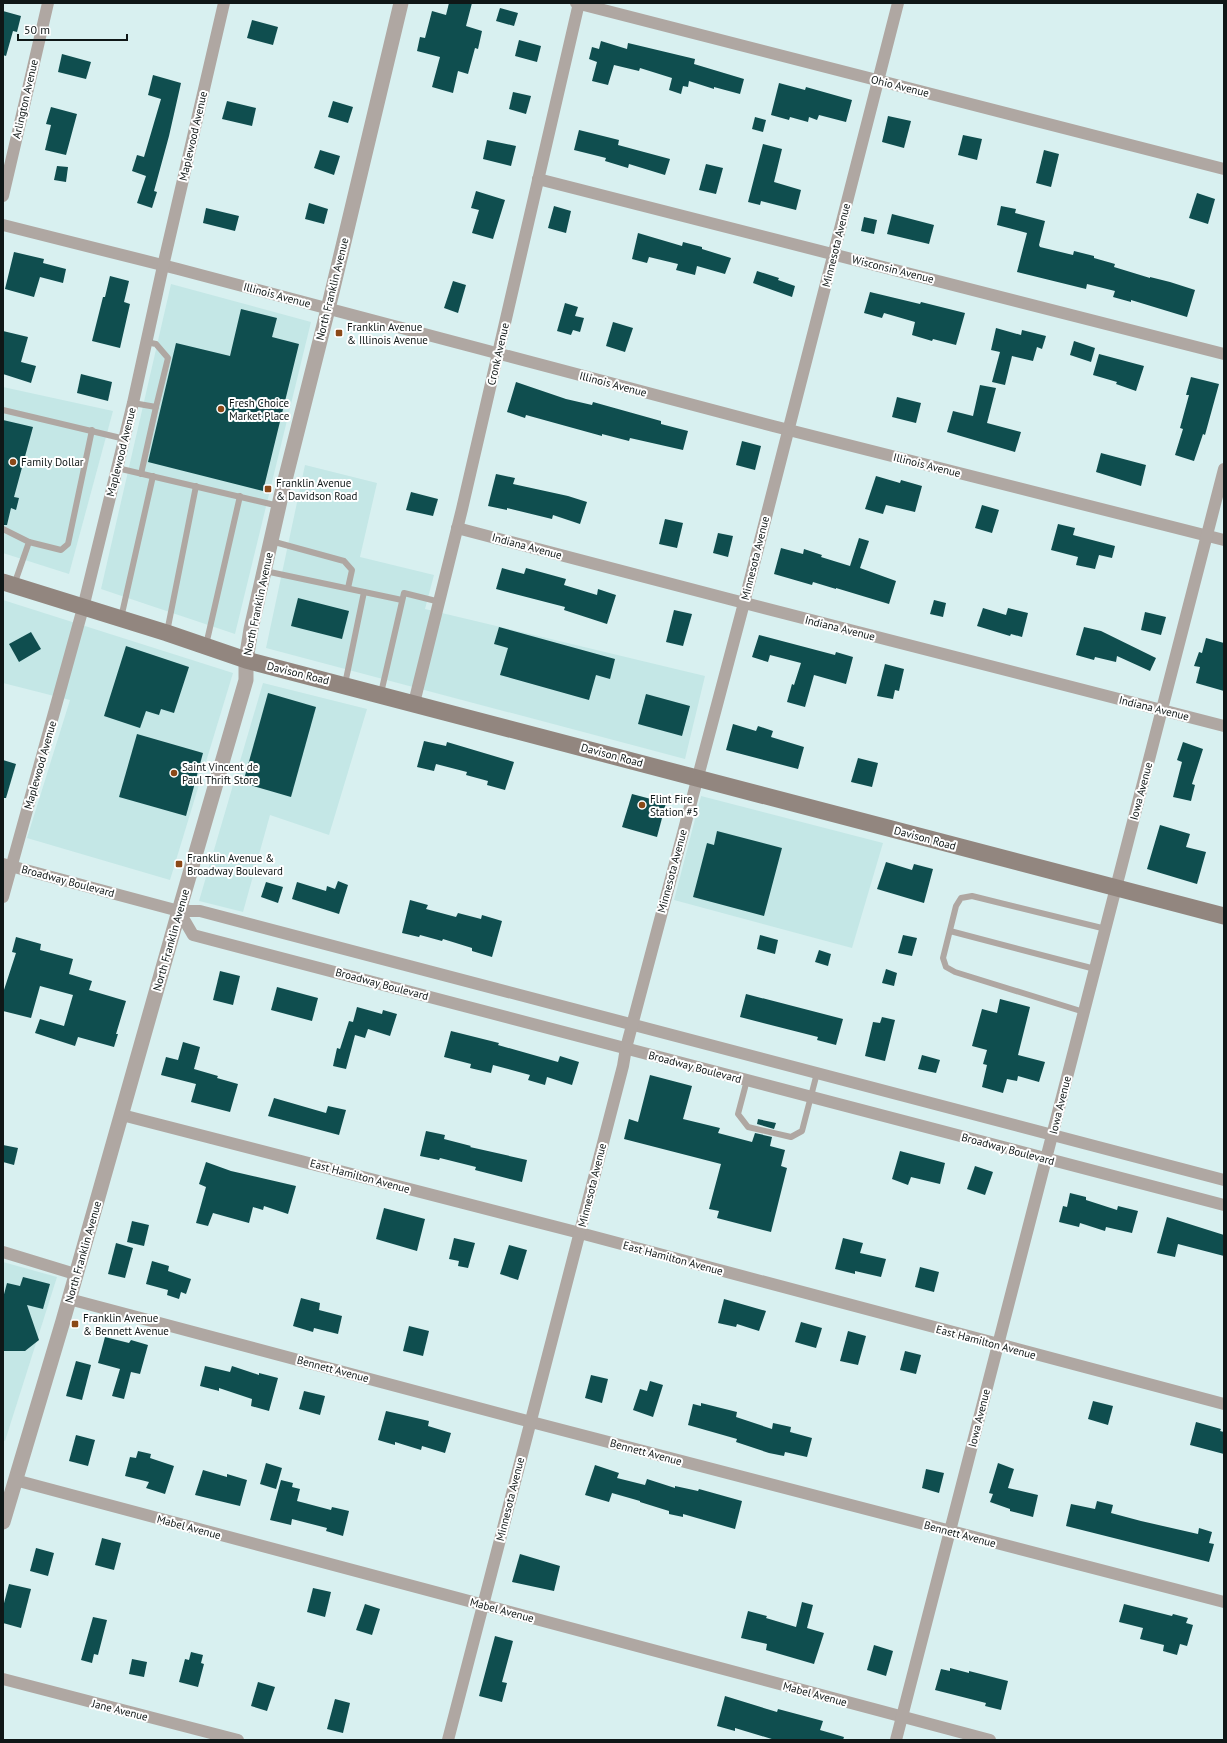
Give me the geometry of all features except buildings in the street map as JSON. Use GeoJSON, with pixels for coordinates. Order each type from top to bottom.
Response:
{"type":"FeatureCollection","features":[{"type":"Feature","properties":{"kind":"main road","name":"Davison Road"},"geometry":{"type":"LineString","coordinates":[[8,584],[167,633],[246,660],[1224,916]]}},
{"type":"Feature","properties":{"kind":"street","name":"Arlington Avenue"},"geometry":{"type":"LineString","coordinates":[[3,196],[48,3]]}},
{"type":"Feature","properties":{"kind":"street","name":"Maplewood Avenue"},"geometry":{"type":"LineString","coordinates":[[3,897],[7,865],[83,608],[134,403],[163,266],[224,3]]}},
{"type":"Feature","properties":{"kind":"street","name":"North Franklin Avenue"},"geometry":{"type":"LineString","coordinates":[[3,1522],[69,1299],[246,680],[246,660],[250,629],[401,3]]}},
{"type":"Feature","properties":{"kind":"street","name":"Ohio Avenue"},"geometry":{"type":"LineString","coordinates":[[578,3],[1224,170]]}},
{"type":"Feature","properties":{"kind":"street","name":"Cronk Avenue"},"geometry":{"type":"LineString","coordinates":[[414,704],[440,602],[578,3]]}},
{"type":"Feature","properties":{"kind":"street","name":"Minnesota Avenue"},"geometry":{"type":"LineString","coordinates":[[448,1740],[580,1234],[623,1066],[632,1024],[744,603],[787,430],[834,254],[898,3]]}},
{"type":"Feature","properties":{"kind":"street","name":"Wisconsin Avenue"},"geometry":{"type":"LineString","coordinates":[[538,179],[1224,354]]}},
{"type":"Feature","properties":{"kind":"street","name":"Illinois Avenue"},"geometry":{"type":"LineString","coordinates":[[3,225],[498,353],[787,430],[1224,540]]}},
{"type":"Feature","properties":{"kind":"street","name":"Iowa Avenue"},"geometry":{"type":"LineString","coordinates":[[896,1740],[1208,536],[1224,469]]}},
{"type":"Feature","properties":{"kind":"street","name":"Indiana Avenue"},"geometry":{"type":"LineString","coordinates":[[457,528],[1224,726]]}},
{"type":"Feature","properties":{"kind":"street","name":"Broadway Boulevard"},"geometry":{"type":"LineString","coordinates":[[7,865],[179,911],[200,912],[1224,1180]]}},
{"type":"Feature","properties":{"kind":"street","name":"Broadway Boulevard"},"geometry":{"type":"LineString","coordinates":[[179,911],[192,935],[1224,1205]]}},
{"type":"Feature","properties":{"kind":"street","name":"East Hamilton Avenue"},"geometry":{"type":"LineString","coordinates":[[122,1115],[1224,1404]]}},
{"type":"Feature","properties":{"kind":"street"},"geometry":{"type":"LineString","coordinates":[[3,1252],[76,1274]]}},
{"type":"Feature","properties":{"kind":"street","name":"Bennett Avenue"},"geometry":{"type":"LineString","coordinates":[[69,1299],[950,1532],[1224,1602]]}},
{"type":"Feature","properties":{"kind":"street","name":"Mabel Avenue"},"geometry":{"type":"LineString","coordinates":[[15,1480],[990,1740]]}},
{"type":"Feature","properties":{"kind":"street","name":"Jane Avenue"},"geometry":{"type":"LineString","coordinates":[[3,1680],[238,1740]]}},
{"type":"Feature","properties":{"kind":"lane"},"geometry":{"type":"LineString","coordinates":[[142,474],[168,358],[156,344],[146,342]]}},
{"type":"Feature","properties":{"kind":"lane"},"geometry":{"type":"LineString","coordinates":[[134,403],[156,407]]}},
{"type":"Feature","properties":{"kind":"lane"},"geometry":{"type":"LineString","coordinates":[[3,410],[125,439]]}},
{"type":"Feature","properties":{"kind":"lane"},"geometry":{"type":"LineString","coordinates":[[3,529],[29,542],[60,550],[68,544],[92,430]]}},
{"type":"Feature","properties":{"kind":"lane"},"geometry":{"type":"LineString","coordinates":[[117,468],[279,506]]}},
{"type":"Feature","properties":{"kind":"lane"},"geometry":{"type":"LineString","coordinates":[[121,620],[153,476]]}},
{"type":"Feature","properties":{"kind":"lane"},"geometry":{"type":"LineString","coordinates":[[167,633],[196,486]]}},
{"type":"Feature","properties":{"kind":"lane"},"geometry":{"type":"LineString","coordinates":[[206,646],[240,496]]}},
{"type":"Feature","properties":{"kind":"lane"},"geometry":{"type":"LineString","coordinates":[[271,541],[344,560],[352,570],[348,588]]}},
{"type":"Feature","properties":{"kind":"lane"},"geometry":{"type":"LineString","coordinates":[[8,584],[29,542]]}},
{"type":"Feature","properties":{"kind":"lane"},"geometry":{"type":"LineString","coordinates":[[264,570],[402,600]]}},
{"type":"Feature","properties":{"kind":"lane"},"geometry":{"type":"LineString","coordinates":[[344,685],[364,592]]}},
{"type":"Feature","properties":{"kind":"lane"},"geometry":{"type":"LineString","coordinates":[[381,695],[404,593],[440,602]]}},
{"type":"Feature","properties":{"kind":"lane"},"geometry":{"type":"LineString","coordinates":[[1084,1012],[955,972],[946,967],[943,958],[956,906],[961,898],[972,896],[1106,929]]}},
{"type":"Feature","properties":{"kind":"lane"},"geometry":{"type":"LineString","coordinates":[[950,931],[1095,969]]}},
{"type":"Feature","properties":{"kind":"lane"},"geometry":{"type":"LineString","coordinates":[[747,1080],[738,1114],[748,1127],[791,1137],[802,1130],[817,1073]]}},
{"type":"Feature","properties":{"kind":"shaded area"},"geometry":{"type":"Polygon","coordinates":[[[171,284],[311,322],[235,634],[101,589],[171,284]]]}},
{"type":"Feature","properties":{"kind":"shaded area"},"geometry":{"type":"Polygon","coordinates":[[[3,387],[113,411],[69,574],[3,553],[3,387]]]}},
{"type":"Feature","properties":{"kind":"shaded area"},"geometry":{"type":"Polygon","coordinates":[[[305,465],[377,483],[360,557],[434,575],[425,609],[705,676],[685,759],[266,648],[305,465]]]}},
{"type":"Feature","properties":{"kind":"shaded area"},"geometry":{"type":"Polygon","coordinates":[[[3,600],[233,673],[170,880],[27,838],[70,700],[3,683],[3,600]]]}},
{"type":"Feature","properties":{"kind":"shaded area"},"geometry":{"type":"Polygon","coordinates":[[[263,683],[367,709],[329,835],[270,815],[243,912],[199,901],[263,683]]]}},
{"type":"Feature","properties":{"kind":"shaded area"},"geometry":{"type":"Polygon","coordinates":[[[701,796],[883,843],[852,948],[674,900],[701,796]]]}},
{"type":"Feature","properties":{"kind":"shaded area"},"geometry":{"type":"Polygon","coordinates":[[[3,1262],[57,1277],[5,1441],[3,1440],[3,1262]]]}},
{"type":"Feature","properties":{"kind":"place","name":"Franklin Avenue & Illinois Avenue"},"geometry":{"type":"Point","coordinates":[339,333]}},
{"type":"Feature","properties":{"kind":"place","name":"Fresh Choice Market Place"},"geometry":{"type":"Point","coordinates":[221,409]}},
{"type":"Feature","properties":{"kind":"place","name":"Family Dollar"},"geometry":{"type":"Point","coordinates":[13,462]}},
{"type":"Feature","properties":{"kind":"place","name":"Franklin Avenue & Davidson Road"},"geometry":{"type":"Point","coordinates":[268,489]}},
{"type":"Feature","properties":{"kind":"place","name":"Saint Vincent de Paul Thrift Store"},"geometry":{"type":"Point","coordinates":[174,773]}},
{"type":"Feature","properties":{"kind":"place","name":"Flint Fire Station #5"},"geometry":{"type":"Point","coordinates":[642,805]}},
{"type":"Feature","properties":{"kind":"place","name":"Franklin Avenue & Broadway Boulevard"},"geometry":{"type":"Point","coordinates":[179,864]}},
{"type":"Feature","properties":{"kind":"place","name":"Franklin Avenue & Bennett Avenue"},"geometry":{"type":"Point","coordinates":[75,1324]}}]}
